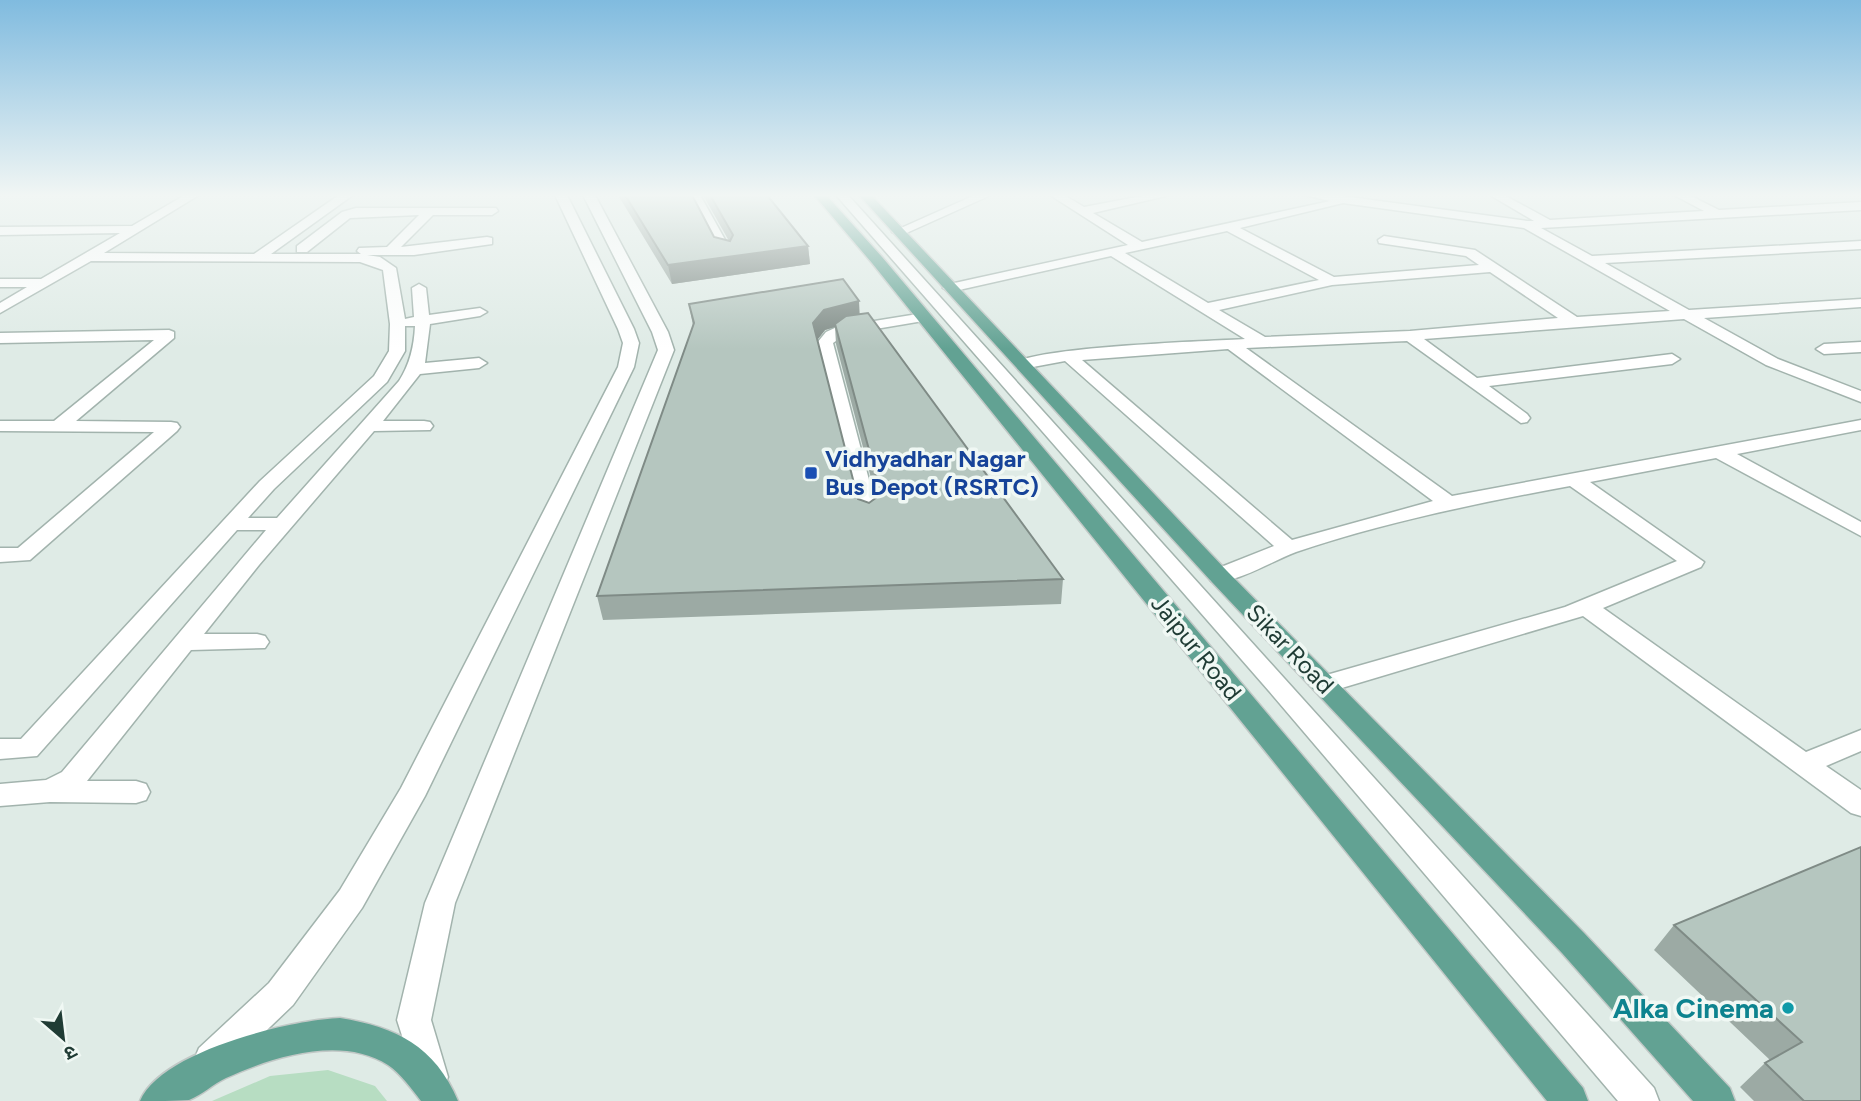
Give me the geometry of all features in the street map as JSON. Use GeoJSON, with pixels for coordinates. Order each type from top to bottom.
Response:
{"type":"FeatureCollection","features":[{"type":"Feature","properties":{"kind":"main road","name":"Jaipur Road"},"geometry":{"type":"LineString","coordinates":[[864,246],[1570,1101]]}},
{"type":"Feature","properties":{"kind":"main road","name":"Sikar Road"},"geometry":{"type":"LineString","coordinates":[[911,246],[1219,576],[1573,943],[1711,1100]]}},
{"type":"Feature","properties":{"kind":"main road"},"geometry":{"type":"LineString","coordinates":[[158,1101],[194,1076],[242,1054],[298,1037],[355,1036],[400,1052],[440,1097]]}},
{"type":"Feature","properties":{"kind":"street"},"geometry":{"type":"LineString","coordinates":[[0,309],[103,246]]}},
{"type":"Feature","properties":{"kind":"street"},"geometry":{"type":"LineString","coordinates":[[265,252],[273,246]]}},
{"type":"Feature","properties":{"kind":"street"},"geometry":{"type":"LineString","coordinates":[[302,249],[305,246]]}},
{"type":"Feature","properties":{"kind":"street"},"geometry":{"type":"LineString","coordinates":[[390,252],[395,246]]}},
{"type":"Feature","properties":{"kind":"street"},"geometry":{"type":"LineString","coordinates":[[86,257],[302,249],[390,252],[445,246]]}},
{"type":"Feature","properties":{"kind":"street"},"geometry":{"type":"LineString","coordinates":[[194,1076],[281,994],[351,899],[411,796],[626,367],[631,343],[586,246]]}},
{"type":"Feature","properties":{"kind":"street"},"geometry":{"type":"LineString","coordinates":[[440,1097],[414,1020],[440,903],[666,350],[660,332],[616,246]]}},
{"type":"Feature","properties":{"kind":"street"},"geometry":{"type":"LineString","coordinates":[[722,246],[726,254]]}},
{"type":"Feature","properties":{"kind":"street"},"geometry":{"type":"LineString","coordinates":[[888,246],[1278,685],[1641,1101]]}},
{"type":"Feature","properties":{"kind":"street"},"geometry":{"type":"LineString","coordinates":[[950,288],[1138,246]]}},
{"type":"Feature","properties":{"kind":"street"},"geometry":{"type":"LineString","coordinates":[[1266,246],[1332,281]]}},
{"type":"Feature","properties":{"kind":"street"},"geometry":{"type":"LineString","coordinates":[[1427,246],[1471,253],[1574,322]]}},
{"type":"Feature","properties":{"kind":"street"},"geometry":{"type":"LineString","coordinates":[[1565,246],[1690,313],[1772,362],[1861,397]]}},
{"type":"Feature","properties":{"kind":"street"},"geometry":{"type":"LineString","coordinates":[[1589,260],[1836,246]]}},
{"type":"Feature","properties":{"kind":"street"},"geometry":{"type":"LineString","coordinates":[[0,749],[28,749],[267,485],[381,379],[397,351],[398,324],[389,268],[375,260],[265,252]]}},
{"type":"Feature","properties":{"kind":"street"},"geometry":{"type":"LineString","coordinates":[[1115,253],[1262,341]]}},
{"type":"Feature","properties":{"kind":"street"},"geometry":{"type":"LineString","coordinates":[[1207,308],[1332,281],[1492,268]]}},
{"type":"Feature","properties":{"kind":"street"},"geometry":{"type":"LineString","coordinates":[[0,283],[43,283]]}},
{"type":"Feature","properties":{"kind":"street"},"geometry":{"type":"LineString","coordinates":[[41,792],[57,789],[72,780],[183,642],[417,369],[423,349],[419,288]]}},
{"type":"Feature","properties":{"kind":"street"},"geometry":{"type":"LineString","coordinates":[[1022,363],[1068,356],[1262,341],[1410,336],[1690,313],[1861,303]]}},
{"type":"Feature","properties":{"kind":"street"},"geometry":{"type":"LineString","coordinates":[[398,324],[480,312]]}},
{"type":"Feature","properties":{"kind":"street"},"geometry":{"type":"LineString","coordinates":[[869,518],[825,344],[831,335],[842,330],[924,317]]}},
{"type":"Feature","properties":{"kind":"street"},"geometry":{"type":"LineString","coordinates":[[0,338],[169,335],[58,426]]}},
{"type":"Feature","properties":{"kind":"street"},"geometry":{"type":"LineString","coordinates":[[1410,336],[1521,418]]}},
{"type":"Feature","properties":{"kind":"street"},"geometry":{"type":"LineString","coordinates":[[1232,345],[1448,503]]}},
{"type":"Feature","properties":{"kind":"street"},"geometry":{"type":"LineString","coordinates":[[1824,349],[1861,347]]}},
{"type":"Feature","properties":{"kind":"street"},"geometry":{"type":"LineString","coordinates":[[1068,356],[1288,548]]}},
{"type":"Feature","properties":{"kind":"street"},"geometry":{"type":"LineString","coordinates":[[1474,383],[1672,359]]}},
{"type":"Feature","properties":{"kind":"street"},"geometry":{"type":"LineString","coordinates":[[417,369],[479,363]]}},
{"type":"Feature","properties":{"kind":"street"},"geometry":{"type":"LineString","coordinates":[[0,426],[171,427],[23,555],[0,555]]}},
{"type":"Feature","properties":{"kind":"street"},"geometry":{"type":"LineString","coordinates":[[370,426],[424,426]]}},
{"type":"Feature","properties":{"kind":"street"},"geometry":{"type":"LineString","coordinates":[[1219,576],[1288,548],[1448,503],[1857,428]]}},
{"type":"Feature","properties":{"kind":"street"},"geometry":{"type":"LineString","coordinates":[[1721,453],[1861,530]]}},
{"type":"Feature","properties":{"kind":"street"},"geometry":{"type":"LineString","coordinates":[[1325,684],[1409,662],[1586,607],[1693,562],[1573,480]]}},
{"type":"Feature","properties":{"kind":"street"},"geometry":{"type":"LineString","coordinates":[[232,524],[283,524]]}},
{"type":"Feature","properties":{"kind":"street"},"geometry":{"type":"LineString","coordinates":[[1586,607],[1861,805]]}},
{"type":"Feature","properties":{"kind":"street"},"geometry":{"type":"LineString","coordinates":[[183,642],[257,642]]}},
{"type":"Feature","properties":{"kind":"street"},"geometry":{"type":"LineString","coordinates":[[1803,764],[1861,740]]}},
{"type":"Feature","properties":{"kind":"street"},"geometry":{"type":"LineString","coordinates":[[0,795],[136,792]]}},
{"type":"Feature","properties":{"kind":"green space"},"geometry":{"type":"Polygon","coordinates":[[[328,1070],[375,1086],[387,1101],[212,1101],[270,1076],[328,1070]]]}},
{"type":"Feature","properties":{"kind":"building"},"geometry":{"type":"Polygon","coordinates":[[[657,246],[805,246],[668,265],[657,246]]]}},
{"type":"Feature","properties":{"kind":"building","name":"Vidhyadhar Nagar Bus Depot (RSRTC)"},"geometry":{"type":"Polygon","coordinates":[[[843,279],[859,301],[824,310],[813,323],[858,499],[869,503],[881,494],[835,324],[846,316],[868,313],[1063,579],[597,596],[694,323],[689,304],[843,279]]]}},
{"type":"Feature","properties":{"kind":"building","name":"Alka Cinema"},"geometry":{"type":"Polygon","coordinates":[[[1861,847],[1861,1101],[1804,1101],[1765,1063],[1802,1042],[1674,925],[1861,847]]]}},
{"type":"Feature","properties":{"kind":"place","name":"Vidhyadhar Nagar Bus Depot (RSRTC)"},"geometry":{"type":"Point","coordinates":[811,473]}},
{"type":"Feature","properties":{"kind":"place","name":"Alka Cinema"},"geometry":{"type":"Point","coordinates":[1788,1008]}}]}
